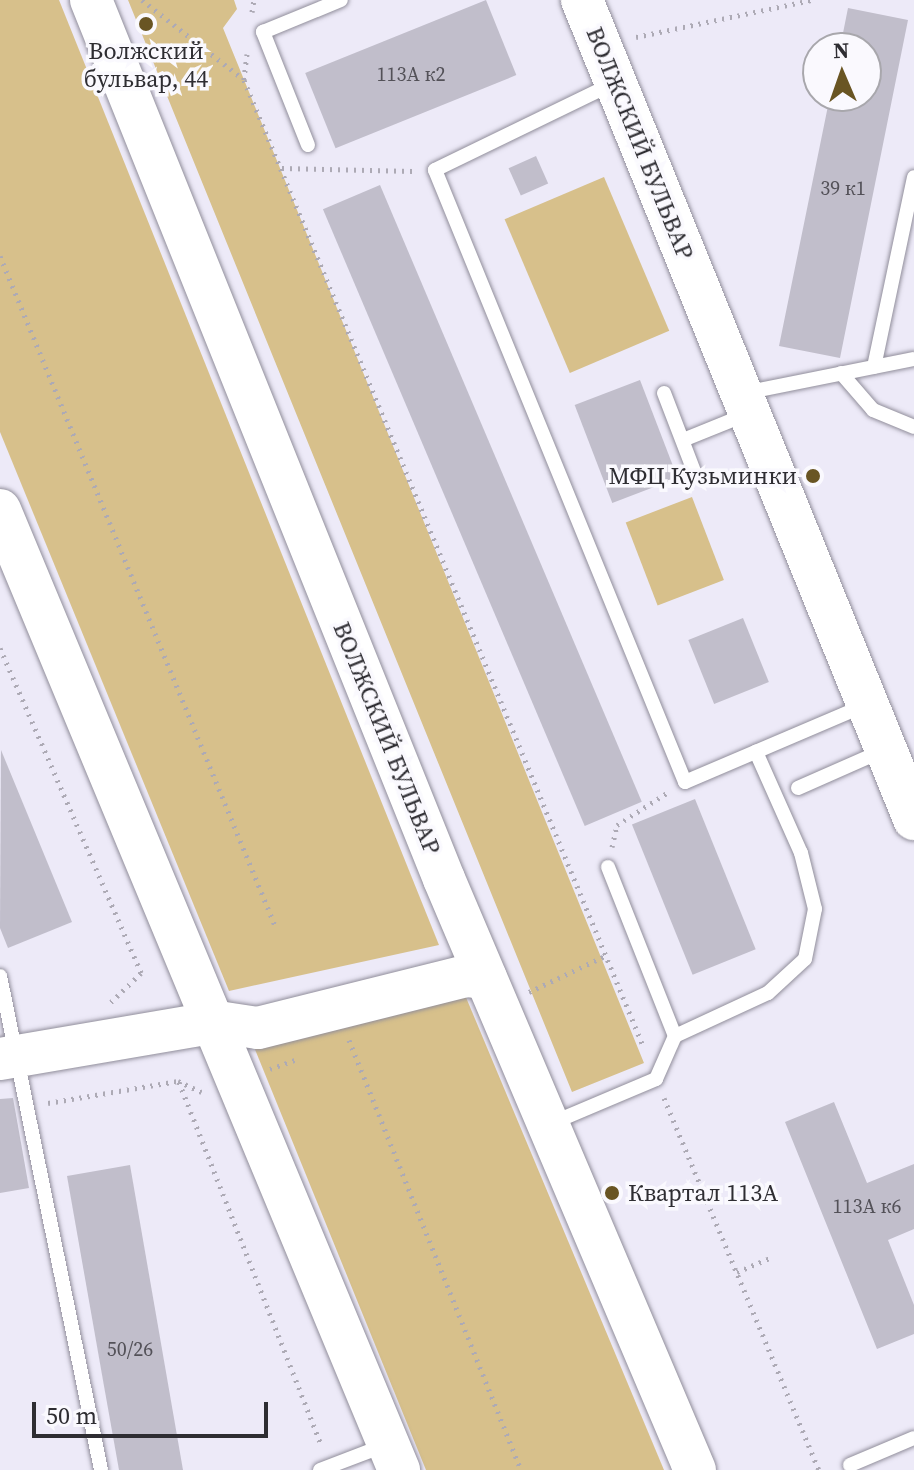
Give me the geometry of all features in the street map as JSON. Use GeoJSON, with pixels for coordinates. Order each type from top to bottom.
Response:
{"type":"FeatureCollection","features":[{"type":"Feature","properties":{"kind":"main road","name":"ВОЛЖСКИЙ БУЛЬВАР"},"geometry":{"type":"LineString","coordinates":[[91,0],[486,978],[695,1470]]}},
{"type":"Feature","properties":{"kind":"main road","name":"ВОЛЖСКИЙ БУЛЬВАР"},"geometry":{"type":"LineString","coordinates":[[582,0],[867,705],[899,766],[914,819]]}},
{"type":"Feature","properties":{"kind":"main road"},"geometry":{"type":"LineString","coordinates":[[2,523],[211,1010],[394,1457]]}},
{"type":"Feature","properties":{"kind":"main road"},"geometry":{"type":"LineString","coordinates":[[10,1058],[211,1010],[246,1006],[448,954],[466,924]]}},
{"type":"Feature","properties":{"kind":"main road"},"geometry":{"type":"LineString","coordinates":[[211,1010],[258,1028],[467,976],[486,978]]}},
{"type":"Feature","properties":{"kind":"lane"},"geometry":{"type":"LineString","coordinates":[[308,145],[263,32],[341,0]]}},
{"type":"Feature","properties":{"kind":"lane"},"geometry":{"type":"LineString","coordinates":[[616,82],[435,170],[685,782],[867,705]]}},
{"type":"Feature","properties":{"kind":"lane"},"geometry":{"type":"LineString","coordinates":[[874,367],[914,177]]}},
{"type":"Feature","properties":{"kind":"lane"},"geometry":{"type":"LineString","coordinates":[[683,440],[744,404],[841,373],[914,359]]}},
{"type":"Feature","properties":{"kind":"lane"},"geometry":{"type":"LineString","coordinates":[[841,373],[873,410],[914,427]]}},
{"type":"Feature","properties":{"kind":"lane"},"geometry":{"type":"LineString","coordinates":[[664,393],[694,471]]}},
{"type":"Feature","properties":{"kind":"lane"},"geometry":{"type":"LineString","coordinates":[[549,1125],[656,1079],[675,1036],[768,993],[805,959],[815,932],[801,853],[756,752]]}},
{"type":"Feature","properties":{"kind":"lane"},"geometry":{"type":"LineString","coordinates":[[798,788],[899,766]]}},
{"type":"Feature","properties":{"kind":"lane"},"geometry":{"type":"LineString","coordinates":[[608,867],[675,1036]]}},
{"type":"Feature","properties":{"kind":"lane"},"geometry":{"type":"LineString","coordinates":[[0,976],[10,1058],[29,1106],[101,1470]]}},
{"type":"Feature","properties":{"kind":"lane"},"geometry":{"type":"LineString","coordinates":[[850,1465],[914,1438]]}},
{"type":"Feature","properties":{"kind":"lane"},"geometry":{"type":"LineString","coordinates":[[325,1469],[394,1457]]}},
{"type":"Feature","properties":{"kind":"path"},"geometry":{"type":"LineString","coordinates":[[142,0],[244,80],[819,1470]]}},
{"type":"Feature","properties":{"kind":"path"},"geometry":{"type":"LineString","coordinates":[[250,27],[254,0]]}},
{"type":"Feature","properties":{"kind":"path"},"geometry":{"type":"LineString","coordinates":[[639,36],[811,0]]}},
{"type":"Feature","properties":{"kind":"path"},"geometry":{"type":"LineString","coordinates":[[244,80],[249,40]]}},
{"type":"Feature","properties":{"kind":"path"},"geometry":{"type":"LineString","coordinates":[[282,168],[435,170]]}},
{"type":"Feature","properties":{"kind":"path"},"geometry":{"type":"LineString","coordinates":[[0,256],[276,928]]}},
{"type":"Feature","properties":{"kind":"path"},"geometry":{"type":"LineString","coordinates":[[0,648],[141,973]]}},
{"type":"Feature","properties":{"kind":"path"},"geometry":{"type":"LineString","coordinates":[[608,867],[617,825],[685,782]]}},
{"type":"Feature","properties":{"kind":"path"},"geometry":{"type":"LineString","coordinates":[[348,1039],[521,1470]]}},
{"type":"Feature","properties":{"kind":"path"},"geometry":{"type":"LineString","coordinates":[[29,1106],[178,1081],[211,1096]]}},
{"type":"Feature","properties":{"kind":"path"},"geometry":{"type":"LineString","coordinates":[[178,1081],[325,1469]]}},
{"type":"Feature","properties":{"kind":"path"},"geometry":{"type":"LineString","coordinates":[[737,1272],[773,1257]]}},
{"type":"Feature","properties":{"kind":"shaded area"},"geometry":{"type":"Polygon","coordinates":[[[0,0],[59,0],[439,945],[229,991],[0,432],[0,0]]]}},
{"type":"Feature","properties":{"kind":"shaded area"},"geometry":{"type":"Polygon","coordinates":[[[128,0],[234,0],[237,9],[223,28],[644,1063],[572,1092],[128,0]]]}},
{"type":"Feature","properties":{"kind":"shaded area"},"geometry":{"type":"Polygon","coordinates":[[[604,177],[669,331],[570,373],[505,219],[604,177]]]}},
{"type":"Feature","properties":{"kind":"shaded area"},"geometry":{"type":"Polygon","coordinates":[[[692,497],[724,580],[658,606],[626,522],[692,497]]]}},
{"type":"Feature","properties":{"kind":"shaded area"},"geometry":{"type":"Polygon","coordinates":[[[465,995],[664,1470],[426,1470],[252,1042],[465,995]]]}},
{"type":"Feature","properties":{"kind":"building"},"geometry":{"type":"Polygon","coordinates":[[[486,0],[516,75],[336,148],[305,73],[486,0]]]}},
{"type":"Feature","properties":{"kind":"building"},"geometry":{"type":"Polygon","coordinates":[[[848,8],[908,20],[840,358],[779,346],[827,112],[882,112],[882,32],[843,32],[848,8]]]}},
{"type":"Feature","properties":{"kind":"building"},"geometry":{"type":"Polygon","coordinates":[[[536,156],[548,183],[521,196],[509,168],[536,156]]]}},
{"type":"Feature","properties":{"kind":"building"},"geometry":{"type":"Polygon","coordinates":[[[380,185],[642,802],[585,826],[323,209],[380,185]]]}},
{"type":"Feature","properties":{"kind":"building"},"geometry":{"type":"Polygon","coordinates":[[[640,380],[678,478],[612,503],[575,405],[640,380]]]}},
{"type":"Feature","properties":{"kind":"building"},"geometry":{"type":"Polygon","coordinates":[[[743,618],[769,682],[714,704],[688,640],[743,618]]]}},
{"type":"Feature","properties":{"kind":"building"},"geometry":{"type":"Polygon","coordinates":[[[1,750],[72,922],[8,948],[0,928],[1,750]]]}},
{"type":"Feature","properties":{"kind":"building"},"geometry":{"type":"Polygon","coordinates":[[[695,799],[756,949],[693,975],[632,824],[695,799]]]}},
{"type":"Feature","properties":{"kind":"building"},"geometry":{"type":"Polygon","coordinates":[[[13,1098],[29,1188],[0,1193],[0,1099],[13,1098]]]}},
{"type":"Feature","properties":{"kind":"building"},"geometry":{"type":"Polygon","coordinates":[[[834,1102],[867,1183],[914,1164],[914,1229],[888,1240],[914,1305],[914,1334],[877,1349],[785,1122],[834,1102]]]}},
{"type":"Feature","properties":{"kind":"building"},"geometry":{"type":"Polygon","coordinates":[[[130,1165],[183,1470],[119,1470],[67,1176],[130,1165]]]}},
{"type":"Feature","properties":{"kind":"place","name":"Волжский бульвар, 44"},"geometry":{"type":"Point","coordinates":[146,24]}},
{"type":"Feature","properties":{"kind":"place","name":"МФЦ Кузьминки"},"geometry":{"type":"Point","coordinates":[813,476]}},
{"type":"Feature","properties":{"kind":"place","name":"Квартал 113А"},"geometry":{"type":"Point","coordinates":[612,1193]}}]}
